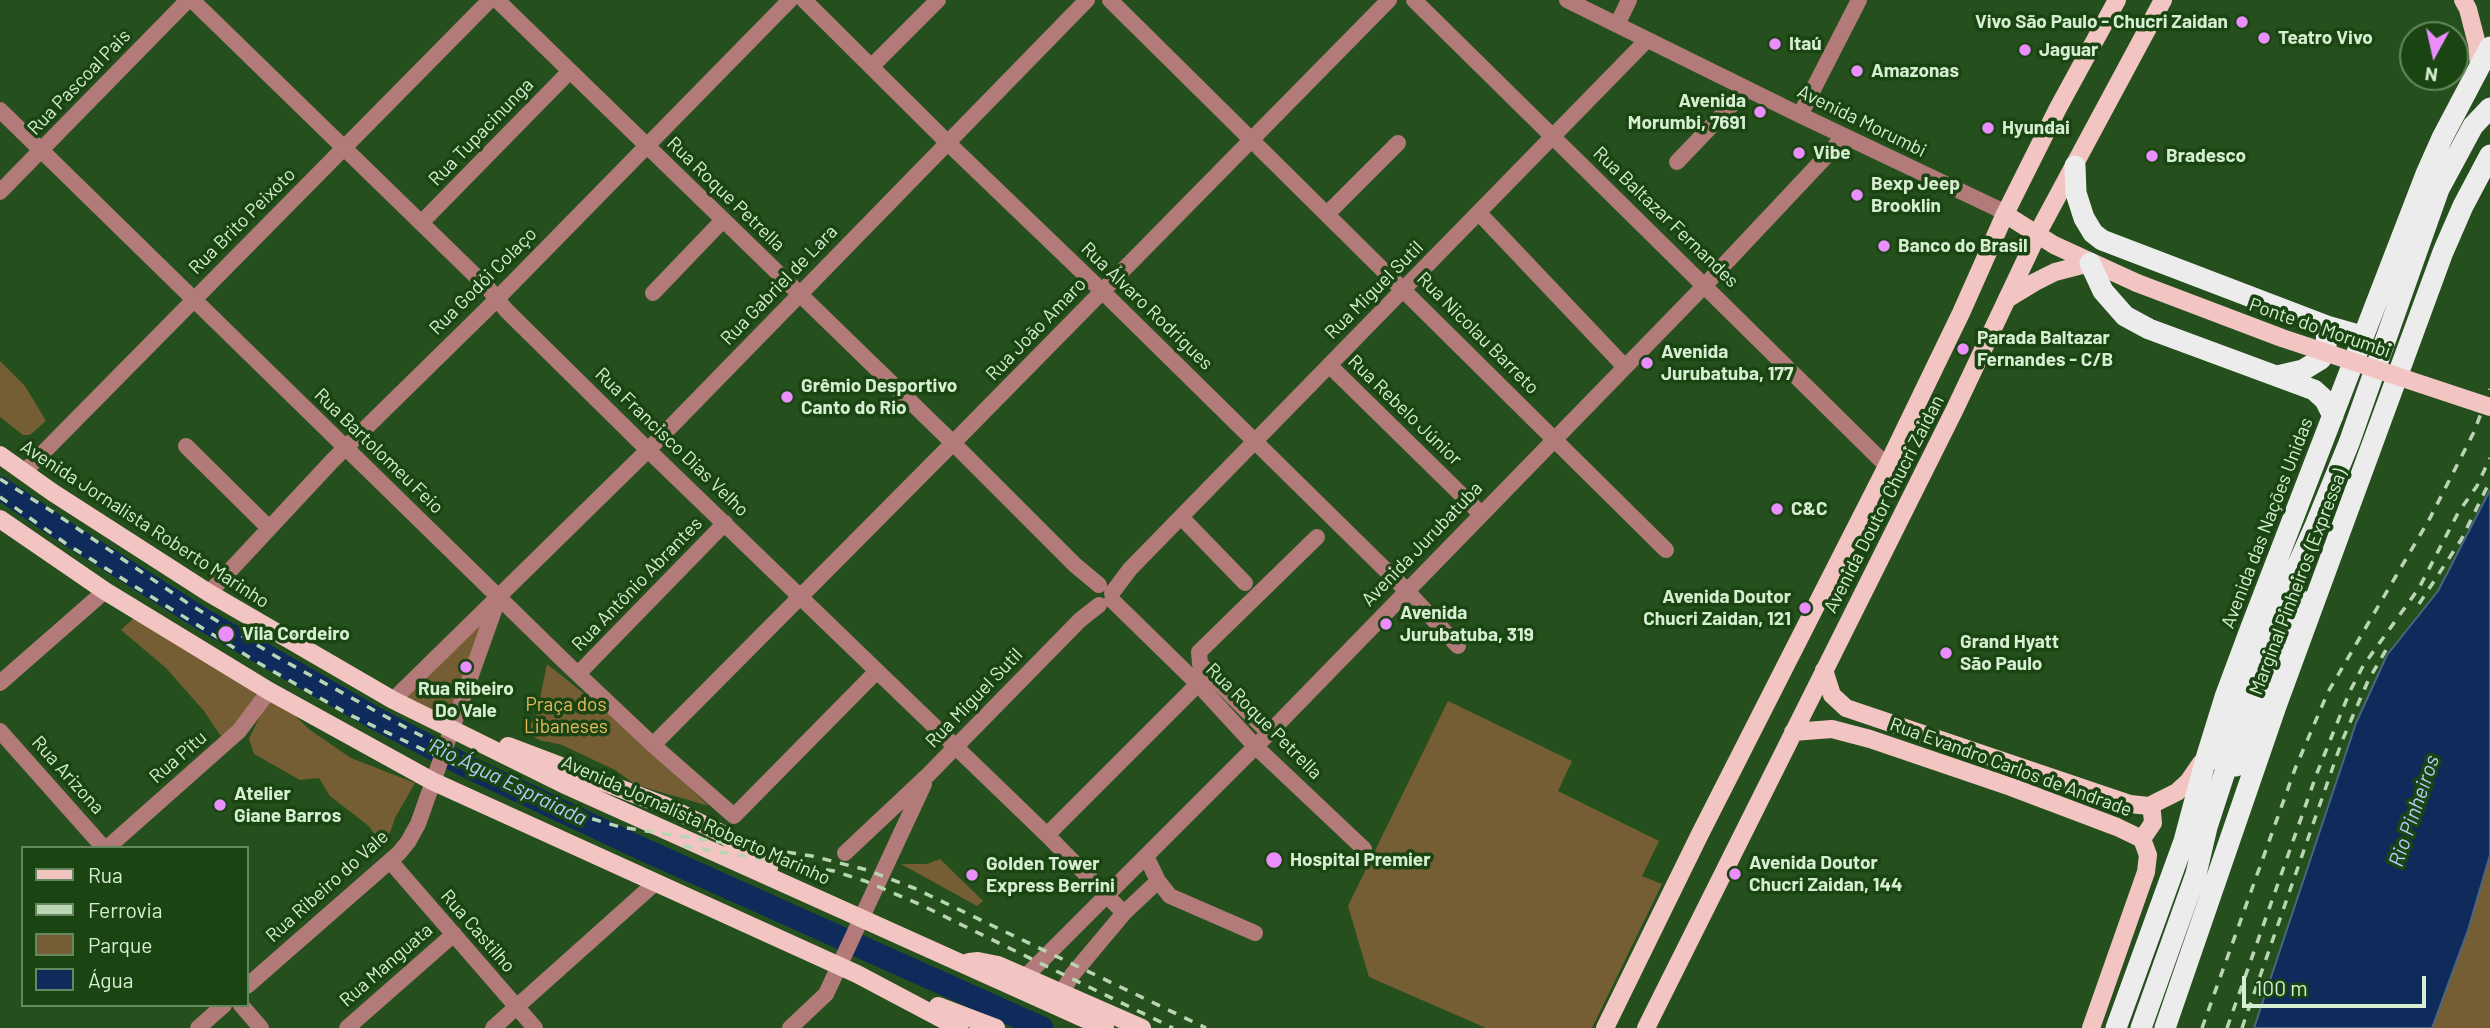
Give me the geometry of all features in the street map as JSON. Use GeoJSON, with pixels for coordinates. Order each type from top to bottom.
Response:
{"type":"FeatureCollection","features":[{"type":"Feature","properties":{"kind":"highway","name":"Avenida das Nações Unidas"},"geometry":{"type":"LineString","coordinates":[[2116,1028],[2184,841],[2207,754],[2233,675],[2362,336],[2426,174],[2490,47]]}},
{"type":"Feature","properties":{"kind":"highway"},"geometry":{"type":"LineString","coordinates":[[2184,841],[2199,812],[2259,652],[2325,502],[2392,326],[2439,189],[2473,126],[2490,108]]}},
{"type":"Feature","properties":{"kind":"highway","name":"Marginal Pinheiros (Expressa)"},"geometry":{"type":"LineString","coordinates":[[2165,1028],[2276,706],[2443,252],[2489,157]]}},
{"type":"Feature","properties":{"kind":"highway"},"geometry":{"type":"LineString","coordinates":[[2074,166],[2076,193],[2084,218],[2093,233],[2102,240],[2327,326],[2362,336]]}},
{"type":"Feature","properties":{"kind":"highway"},"geometry":{"type":"LineString","coordinates":[[2090,263],[2103,291],[2125,316],[2150,329],[2314,390],[2325,400],[2333,416]]}},
{"type":"Feature","properties":{"kind":"highway"},"geometry":{"type":"LineString","coordinates":[[2277,376],[2304,370],[2321,359],[2326,348],[2327,326]]}},
{"type":"Feature","properties":{"kind":"highway"},"geometry":{"type":"LineString","coordinates":[[2141,1028],[2278,650],[2304,599],[2335,550]]}},
{"type":"Feature","properties":{"kind":"highway"},"geometry":{"type":"LineString","coordinates":[[2198,868],[2217,795],[2278,611]]}},
{"type":"Feature","properties":{"kind":"main road","name":"Avenida Doutor Chucri Zaidan"},"geometry":{"type":"LineString","coordinates":[[1605,1028],[1887,466],[1961,313],[2005,214],[2058,108],[2117,0]]}},
{"type":"Feature","properties":{"kind":"main road","name":"Avenida Doutor Chucri Zaidan"},"geometry":{"type":"LineString","coordinates":[[1646,1028],[1955,409],[2037,236],[2163,0]]}},
{"type":"Feature","properties":{"kind":"main road"},"geometry":{"type":"LineString","coordinates":[[2463,0],[2477,44],[2479,66]]}},
{"type":"Feature","properties":{"kind":"main road","name":"Avenida Morumbi"},"geometry":{"type":"LineString","coordinates":[[2005,214],[2037,236],[2137,283]]}},
{"type":"Feature","properties":{"kind":"main road"},"geometry":{"type":"LineString","coordinates":[[2007,299],[2055,272],[2090,263]]}},
{"type":"Feature","properties":{"kind":"main road","name":"Ponte do Morumbi"},"geometry":{"type":"LineString","coordinates":[[2137,283],[2270,333],[2490,407]]}},
{"type":"Feature","properties":{"kind":"main road","name":"Avenida Jornalista Roberto Marinho"},"geometry":{"type":"LineString","coordinates":[[0,455],[209,593],[393,700],[449,736],[794,887],[858,924],[959,963],[1021,982]]}},
{"type":"Feature","properties":{"kind":"main road"},"geometry":{"type":"LineString","coordinates":[[0,519],[105,591],[269,691],[654,884],[843,960],[878,984],[960,1028]]}},
{"type":"Feature","properties":{"kind":"main road"},"geometry":{"type":"LineString","coordinates":[[1824,670],[1828,687],[1842,705],[1833,712],[1832,729]]}},
{"type":"Feature","properties":{"kind":"main road","name":"Rua Evandro Carlos de Andrade"},"geometry":{"type":"LineString","coordinates":[[1842,705],[2130,804],[2149,806],[2182,787],[2207,754]]}},
{"type":"Feature","properties":{"kind":"main road","name":"Rua Evandro Carlos de Andrade"},"geometry":{"type":"LineString","coordinates":[[1793,732],[1832,729],[1870,739],[1991,779],[2142,839],[2148,855],[2146,872],[2091,1028]]}},
{"type":"Feature","properties":{"kind":"main road"},"geometry":{"type":"LineString","coordinates":[[2142,839],[2153,823],[2149,806]]}},
{"type":"Feature","properties":{"kind":"main road"},"geometry":{"type":"LineString","coordinates":[[1021,982],[1062,992],[1142,1028]]}},
{"type":"Feature","properties":{"kind":"main road"},"geometry":{"type":"LineString","coordinates":[[1021,982],[1105,1028]]}},
{"type":"Feature","properties":{"kind":"main road"},"geometry":{"type":"LineString","coordinates":[[878,984],[996,1028]]}},
{"type":"Feature","properties":{"kind":"street","name":"Rua Francisco Dias Velho"},"geometry":{"type":"LineString","coordinates":[[190,0],[421,223],[648,450],[1047,835],[1124,914]]}},
{"type":"Feature","properties":{"kind":"street","name":"Rua Pascoal Pais"},"geometry":{"type":"LineString","coordinates":[[0,192],[190,0]]}},
{"type":"Feature","properties":{"kind":"street","name":"Rua Brito Peixoto"},"geometry":{"type":"LineString","coordinates":[[24,472],[491,0]]}},
{"type":"Feature","properties":{"kind":"street","name":"Rua Roque Petrella"},"geometry":{"type":"LineString","coordinates":[[497,0],[953,443],[1102,595],[1198,684],[1256,747],[1364,849]]}},
{"type":"Feature","properties":{"kind":"street","name":"Rua Godói Colaço"},"geometry":{"type":"LineString","coordinates":[[209,593],[346,447],[790,0]]}},
{"type":"Feature","properties":{"kind":"street","name":"Rua Álvaro Rodrigues"},"geometry":{"type":"LineString","coordinates":[[804,0],[1406,590],[1458,646]]}},
{"type":"Feature","properties":{"kind":"street"},"geometry":{"type":"LineString","coordinates":[[872,66],[938,0]]}},
{"type":"Feature","properties":{"kind":"street","name":"Rua Gabriel de Lara"},"geometry":{"type":"LineString","coordinates":[[393,700],[648,450],[1087,0]]}},
{"type":"Feature","properties":{"kind":"street","name":"Rua Nicolau Barreto"},"geometry":{"type":"LineString","coordinates":[[1110,0],[1556,438],[1665,550]]}},
{"type":"Feature","properties":{"kind":"street","name":"Rua João Amaro"},"geometry":{"type":"LineString","coordinates":[[653,745],[1389,0]]}},
{"type":"Feature","properties":{"kind":"street","name":"Rua Baltazar Fernandes"},"geometry":{"type":"LineString","coordinates":[[1414,0],[1887,466]]}},
{"type":"Feature","properties":{"kind":"street","name":"Avenida Morumbi"},"geometry":{"type":"LineString","coordinates":[[1567,0],[2005,214]]}},
{"type":"Feature","properties":{"kind":"street"},"geometry":{"type":"LineString","coordinates":[[1617,25],[1629,0]]}},
{"type":"Feature","properties":{"kind":"street"},"geometry":{"type":"LineString","coordinates":[[1800,115],[1858,0]]}},
{"type":"Feature","properties":{"kind":"street","name":"Rua Miguel Sutil"},"geometry":{"type":"LineString","coordinates":[[845,853],[928,775],[1647,40]]}},
{"type":"Feature","properties":{"kind":"street","name":"Rua Tupacinunga"},"geometry":{"type":"LineString","coordinates":[[421,223],[570,71]]}},
{"type":"Feature","properties":{"kind":"street"},"geometry":{"type":"LineString","coordinates":[[1677,162],[1747,89]]}},
{"type":"Feature","properties":{"kind":"street","name":"Rua Bartolomeu Feio"},"geometry":{"type":"LineString","coordinates":[[0,110],[578,674],[734,816],[876,672]]}},
{"type":"Feature","properties":{"kind":"street","name":"Avenida Jurubatuba"},"geometry":{"type":"LineString","coordinates":[[1021,982],[1256,747],[1705,285],[1843,136]]}},
{"type":"Feature","properties":{"kind":"street"},"geometry":{"type":"LineString","coordinates":[[1327,214],[1398,143]]}},
{"type":"Feature","properties":{"kind":"street"},"geometry":{"type":"LineString","coordinates":[[1479,213],[1625,367]]}},
{"type":"Feature","properties":{"kind":"street"},"geometry":{"type":"LineString","coordinates":[[653,293],[723,220]]}},
{"type":"Feature","properties":{"kind":"street","name":"Rua Rebelo Júnior"},"geometry":{"type":"LineString","coordinates":[[1329,365],[1481,514]]}},
{"type":"Feature","properties":{"kind":"street"},"geometry":{"type":"LineString","coordinates":[[186,446],[269,528]]}},
{"type":"Feature","properties":{"kind":"street"},"geometry":{"type":"LineString","coordinates":[[1181,517],[1245,583]]}},
{"type":"Feature","properties":{"kind":"street","name":"Rua Antônio Abrantes"},"geometry":{"type":"LineString","coordinates":[[578,674],[725,523]]}},
{"type":"Feature","properties":{"kind":"street"},"geometry":{"type":"LineString","coordinates":[[1269,733],[1200,664],[1199,652],[1317,537]]}},
{"type":"Feature","properties":{"kind":"street"},"geometry":{"type":"LineString","coordinates":[[0,683],[105,591]]}},
{"type":"Feature","properties":{"kind":"street","name":"Rua Gabriel de Lara"},"geometry":{"type":"LineString","coordinates":[[449,736],[499,597]]}},
{"type":"Feature","properties":{"kind":"street"},"geometry":{"type":"LineString","coordinates":[[1047,835],[1198,684]]}},
{"type":"Feature","properties":{"kind":"street","name":"Rua Pitu"},"geometry":{"type":"LineString","coordinates":[[108,846],[239,731],[269,691]]}},
{"type":"Feature","properties":{"kind":"street","name":"Rua Arizona"},"geometry":{"type":"LineString","coordinates":[[0,731],[104,846]]}},
{"type":"Feature","properties":{"kind":"street","name":"Rua Ribeiro do Vale"},"geometry":{"type":"LineString","coordinates":[[248,985],[390,861],[408,842],[418,824],[449,736]]}},
{"type":"Feature","properties":{"kind":"street","name":"Rua Miguel Sutil"},"geometry":{"type":"LineString","coordinates":[[790,1028],[826,994],[928,775]]}},
{"type":"Feature","properties":{"kind":"street"},"geometry":{"type":"LineString","coordinates":[[1146,856],[1158,881],[1170,896],[1255,933]]}},
{"type":"Feature","properties":{"kind":"street","name":"Rua Castilho"},"geometry":{"type":"LineString","coordinates":[[390,861],[536,1028]]}},
{"type":"Feature","properties":{"kind":"street"},"geometry":{"type":"LineString","coordinates":[[1062,992],[1072,975],[1124,914],[1158,881]]}},
{"type":"Feature","properties":{"kind":"street"},"geometry":{"type":"LineString","coordinates":[[494,1028],[654,884]]}},
{"type":"Feature","properties":{"kind":"street","name":"Rua Manguata"},"geometry":{"type":"LineString","coordinates":[[346,1028],[454,934]]}},
{"type":"Feature","properties":{"kind":"street"},"geometry":{"type":"LineString","coordinates":[[198,1028],[222,1007]]}},
{"type":"Feature","properties":{"kind":"street"},"geometry":{"type":"LineString","coordinates":[[243,1007],[261,1028]]}},
{"type":"Feature","properties":{"kind":"green space"},"geometry":{"type":"Polygon","coordinates":[[[0,361],[25,386],[46,421],[30,435],[23,435],[0,417],[0,361]]]}},
{"type":"Feature","properties":{"kind":"green space"},"geometry":{"type":"Polygon","coordinates":[[[497,601],[451,728],[396,700],[497,601]]]}},
{"type":"Feature","properties":{"kind":"green space"},"geometry":{"type":"Polygon","coordinates":[[[138,614],[261,697],[227,737],[220,735],[204,711],[165,667],[121,630],[138,614]]]}},
{"type":"Feature","properties":{"kind":"green space","name":"Praça dos Libaneses"},"geometry":{"type":"Polygon","coordinates":[[[547,664],[611,715],[709,806],[636,785],[615,770],[562,745],[539,740],[527,732],[537,713],[547,664]]]}},
{"type":"Feature","properties":{"kind":"green space"},"geometry":{"type":"Polygon","coordinates":[[[271,693],[310,730],[351,758],[415,783],[395,818],[390,833],[378,842],[370,827],[330,796],[319,778],[300,780],[254,754],[249,739],[271,693]]]}},
{"type":"Feature","properties":{"kind":"green space"},"geometry":{"type":"Polygon","coordinates":[[[1448,701],[1572,761],[1558,791],[1659,841],[1642,876],[1662,884],[1592,1028],[1486,1028],[1369,977],[1348,906],[1448,701]]]}},
{"type":"Feature","properties":{"kind":"green space"},"geometry":{"type":"Polygon","coordinates":[[[2490,855],[2490,1028],[2432,1028],[2468,930],[2490,855]]]}},
{"type":"Feature","properties":{"kind":"green space"},"geometry":{"type":"Polygon","coordinates":[[[940,859],[983,901],[977,906],[901,864],[927,864],[940,859]]]}},
{"type":"Feature","properties":{"kind":"water","name":"Rio Pinheiros"},"geometry":{"type":"Polygon","coordinates":[[[2490,490],[2490,855],[2468,930],[2432,1028],[2254,1028],[2356,723],[2387,655],[2438,591],[2490,490]]]}},
{"type":"Feature","properties":{"kind":"waterway","name":"Rio Água Espraiada"},"geometry":{"type":"LineString","coordinates":[[0,488],[204,620],[373,717],[468,767],[638,847],[1042,1028]]}},
{"type":"Feature","properties":{"kind":"railway"},"geometry":{"type":"LineString","coordinates":[[2202,1028],[2295,769],[2328,692],[2430,518],[2474,432],[2490,389]]}},
{"type":"Feature","properties":{"kind":"railway"},"geometry":{"type":"LineString","coordinates":[[2227,1028],[2317,773],[2350,691],[2363,666],[2419,588],[2490,458]]}},
{"type":"Feature","properties":{"kind":"railway"},"geometry":{"type":"LineString","coordinates":[[0,479],[189,604],[277,657],[412,731],[576,814],[620,827],[812,856],[867,870],[914,888],[1206,1028]]}},
{"type":"Feature","properties":{"kind":"railway"},"geometry":{"type":"LineString","coordinates":[[2419,604],[2461,540],[2490,481]]}},
{"type":"Feature","properties":{"kind":"railway"},"geometry":{"type":"LineString","coordinates":[[0,497],[68,545],[257,662],[348,714],[464,769]]}},
{"type":"Feature","properties":{"kind":"railway"},"geometry":{"type":"LineString","coordinates":[[2242,1028],[2342,741],[2368,681],[2390,643]]}},
{"type":"Feature","properties":{"kind":"railway"},"geometry":{"type":"LineString","coordinates":[[684,846],[834,871],[865,881],[919,904],[1173,1028]]}},
{"type":"Feature","properties":{"kind":"place","name":"Vivo São Paulo - Chucri Zaidan"},"geometry":{"type":"Point","coordinates":[2242,22]}},
{"type":"Feature","properties":{"kind":"place","name":"Teatro Vivo"},"geometry":{"type":"Point","coordinates":[2264,38]}},
{"type":"Feature","properties":{"kind":"place","name":"Itaú"},"geometry":{"type":"Point","coordinates":[1775,44]}},
{"type":"Feature","properties":{"kind":"place","name":"Jaguar"},"geometry":{"type":"Point","coordinates":[2025,50]}},
{"type":"Feature","properties":{"kind":"place","name":"Amazonas"},"geometry":{"type":"Point","coordinates":[1857,71]}},
{"type":"Feature","properties":{"kind":"place","name":"Avenida Morumbi, 7691"},"geometry":{"type":"Point","coordinates":[1760,112]}},
{"type":"Feature","properties":{"kind":"place","name":"Hyundai"},"geometry":{"type":"Point","coordinates":[1988,128]}},
{"type":"Feature","properties":{"kind":"place","name":"Vibe"},"geometry":{"type":"Point","coordinates":[1799,153]}},
{"type":"Feature","properties":{"kind":"place","name":"Bradesco"},"geometry":{"type":"Point","coordinates":[2152,156]}},
{"type":"Feature","properties":{"kind":"place","name":"Bexp Jeep Brooklin"},"geometry":{"type":"Point","coordinates":[1857,195]}},
{"type":"Feature","properties":{"kind":"place","name":"Banco do Brasil"},"geometry":{"type":"Point","coordinates":[1884,246]}},
{"type":"Feature","properties":{"kind":"place","name":"Parada Baltazar Fernandes - C/B"},"geometry":{"type":"Point","coordinates":[1963,349]}},
{"type":"Feature","properties":{"kind":"place","name":"Avenida Jurubatuba, 177"},"geometry":{"type":"Point","coordinates":[1647,363]}},
{"type":"Feature","properties":{"kind":"place","name":"Grêmio Desportivo Canto do Rio"},"geometry":{"type":"Point","coordinates":[787,397]}},
{"type":"Feature","properties":{"kind":"place","name":"C&C"},"geometry":{"type":"Point","coordinates":[1777,509]}},
{"type":"Feature","properties":{"kind":"place","name":"Avenida Doutor Chucri Zaidan, 121"},"geometry":{"type":"Point","coordinates":[1805,608]}},
{"type":"Feature","properties":{"kind":"place","name":"Avenida Jurubatuba, 319"},"geometry":{"type":"Point","coordinates":[1386,624]}},
{"type":"Feature","properties":{"kind":"place","name":"Vila Cordeiro"},"geometry":{"type":"Point","coordinates":[226,634]}},
{"type":"Feature","properties":{"kind":"place","name":"Grand Hyatt São Paulo"},"geometry":{"type":"Point","coordinates":[1946,653]}},
{"type":"Feature","properties":{"kind":"place","name":"Rua Ribeiro Do Vale"},"geometry":{"type":"Point","coordinates":[466,667]}},
{"type":"Feature","properties":{"kind":"place","name":"Atelier Giane Barros"},"geometry":{"type":"Point","coordinates":[220,805]}},
{"type":"Feature","properties":{"kind":"place","name":"Hospital Premier"},"geometry":{"type":"Point","coordinates":[1274,860]}},
{"type":"Feature","properties":{"kind":"place","name":"Avenida Doutor Chucri Zaidan, 144"},"geometry":{"type":"Point","coordinates":[1735,874]}},
{"type":"Feature","properties":{"kind":"place","name":"Golden Tower Express Berrini"},"geometry":{"type":"Point","coordinates":[972,875]}}]}
